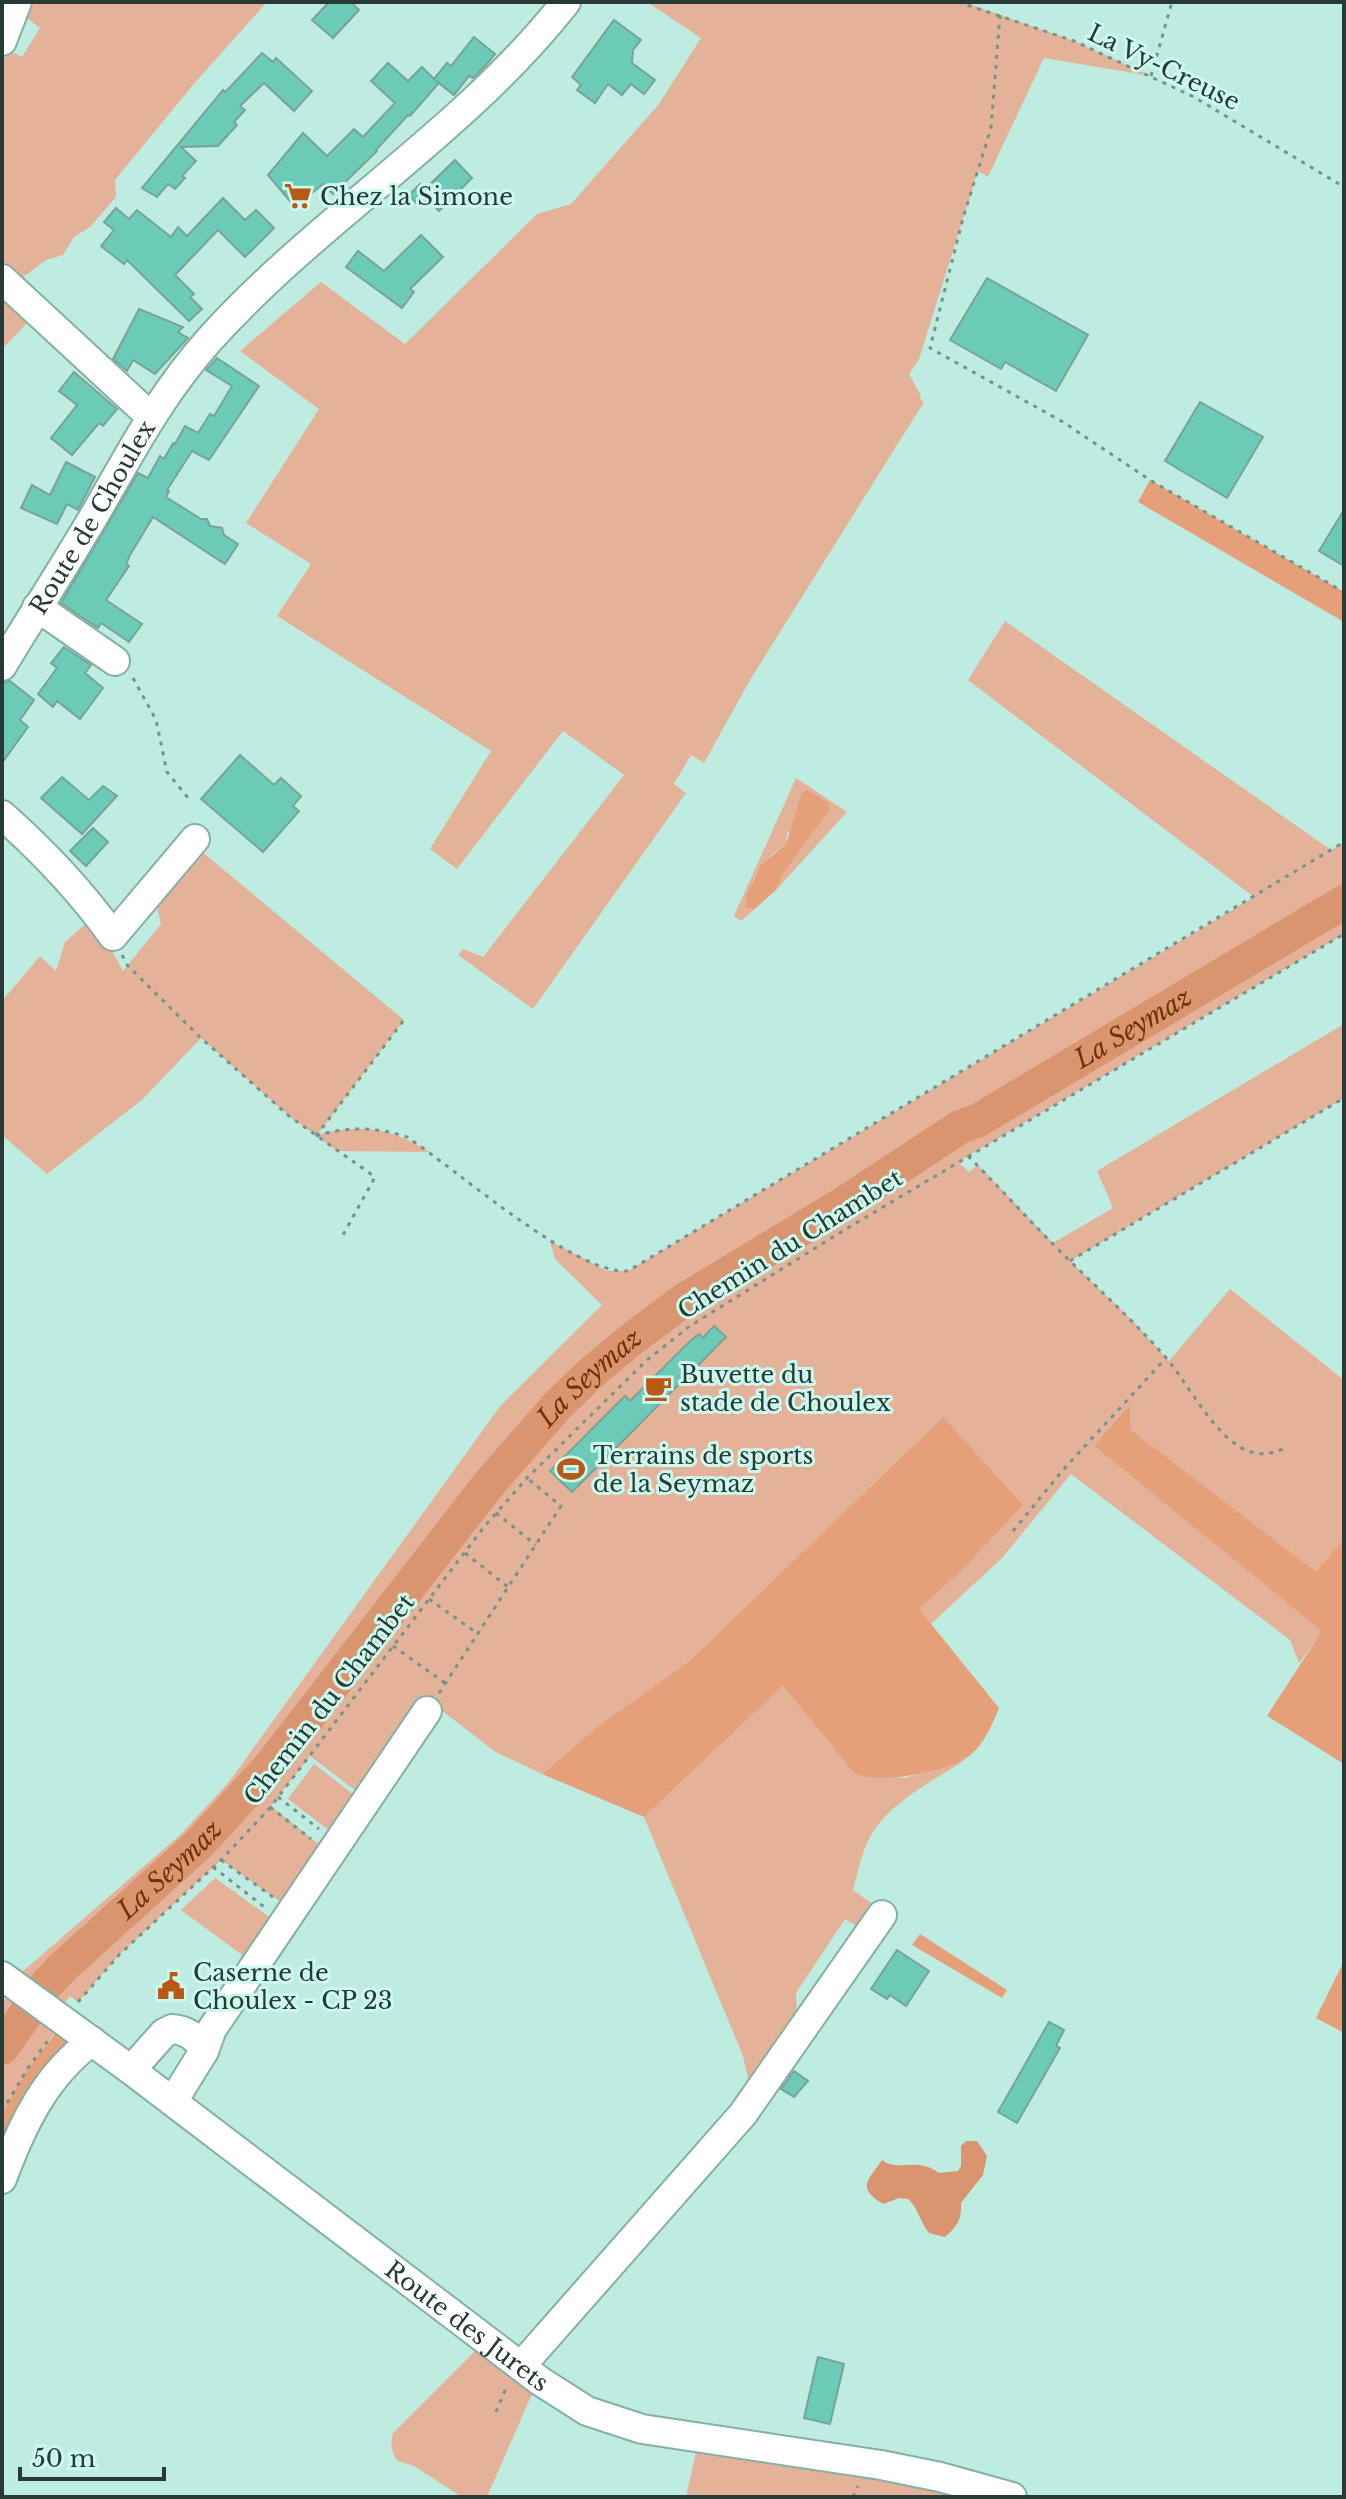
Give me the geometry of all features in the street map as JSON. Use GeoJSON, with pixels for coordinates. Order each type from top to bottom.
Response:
{"type":"FeatureCollection","features":[{"type":"Feature","properties":{"kind":"street"},"geometry":{"type":"LineString","coordinates":[[2,41],[17,2]]}},
{"type":"Feature","properties":{"kind":"street"},"geometry":{"type":"LineString","coordinates":[[150,416],[210,340],[244,304],[459,115],[548,26],[566,2]]}},
{"type":"Feature","properties":{"kind":"street","name":"Route de Choulex"},"geometry":{"type":"LineString","coordinates":[[2,279],[150,416],[92,519],[2,666]]}},
{"type":"Feature","properties":{"kind":"street"},"geometry":{"type":"LineString","coordinates":[[37,607],[115,661]]}},
{"type":"Feature","properties":{"kind":"street"},"geometry":{"type":"LineString","coordinates":[[2,815],[84,895],[113,936],[195,839]]}},
{"type":"Feature","properties":{"kind":"street"},"geometry":{"type":"LineString","coordinates":[[173,2101],[204,2051],[212,2029],[427,1711]]}},
{"type":"Feature","properties":{"kind":"street"},"geometry":{"type":"LineString","coordinates":[[521,2366],[743,2114],[882,1915]]}},
{"type":"Feature","properties":{"kind":"street","name":"Route des Jurets"},"geometry":{"type":"LineString","coordinates":[[7,1980],[173,2101],[564,2398],[587,2411],[628,2425],[672,2434],[891,2467],[1012,2497]]}},
{"type":"Feature","properties":{"kind":"street"},"geometry":{"type":"LineString","coordinates":[[131,2070],[164,2033],[172,2029],[190,2034],[200,2042],[204,2051]]}},
{"type":"Feature","properties":{"kind":"street"},"geometry":{"type":"LineString","coordinates":[[2,2179],[22,2128],[44,2089],[73,2055],[92,2041]]}},
{"type":"Feature","properties":{"kind":"path","name":"La Vy-Creuse"},"geometry":{"type":"LineString","coordinates":[[958,2],[1074,41],[1151,76],[1194,97],[1344,187]]}},
{"type":"Feature","properties":{"kind":"path"},"geometry":{"type":"LineString","coordinates":[[1151,76],[1172,2]]}},
{"type":"Feature","properties":{"kind":"path"},"geometry":{"type":"LineString","coordinates":[[1000,15],[991,128],[963,218],[930,348],[1063,422],[1150,480],[1344,592]]}},
{"type":"Feature","properties":{"kind":"path"},"geometry":{"type":"LineString","coordinates":[[115,661],[134,679],[152,708],[167,772],[188,798]]}},
{"type":"Feature","properties":{"kind":"path"},"geometry":{"type":"LineString","coordinates":[[316,1136],[346,1128],[394,1132],[407,1137],[550,1241],[607,1271],[628,1271],[1344,842]]}},
{"type":"Feature","properties":{"kind":"path","name":"Chemin du Chambet"},"geometry":{"type":"LineString","coordinates":[[2,2114],[28,2068],[63,2019],[119,1955],[221,1860],[270,1807],[496,1513],[527,1478],[647,1360],[690,1326],[968,1156],[1344,934]]}},
{"type":"Feature","properties":{"kind":"path"},"geometry":{"type":"LineString","coordinates":[[113,936],[128,966],[201,1038],[289,1116],[375,1177],[343,1235]]}},
{"type":"Feature","properties":{"kind":"path"},"geometry":{"type":"LineString","coordinates":[[316,1136],[404,1020]]}},
{"type":"Feature","properties":{"kind":"path"},"geometry":{"type":"LineString","coordinates":[[1070,1261],[1344,1098]]}},
{"type":"Feature","properties":{"kind":"path"},"geometry":{"type":"LineString","coordinates":[[968,1156],[1134,1322],[1166,1358],[1217,1426],[1240,1447],[1268,1455],[1287,1447]]}},
{"type":"Feature","properties":{"kind":"path"},"geometry":{"type":"LineString","coordinates":[[1013,1531],[1063,1470],[1166,1358]]}},
{"type":"Feature","properties":{"kind":"path"},"geometry":{"type":"LineString","coordinates":[[427,1711],[561,1506],[527,1478]]}},
{"type":"Feature","properties":{"kind":"path"},"geometry":{"type":"LineString","coordinates":[[496,1513],[536,1545]]}},
{"type":"Feature","properties":{"kind":"path"},"geometry":{"type":"LineString","coordinates":[[465,1553],[508,1587]]}},
{"type":"Feature","properties":{"kind":"path"},"geometry":{"type":"LineString","coordinates":[[429,1599],[478,1634]]}},
{"type":"Feature","properties":{"kind":"path"},"geometry":{"type":"LineString","coordinates":[[393,1646],[445,1683]]}},
{"type":"Feature","properties":{"kind":"path"},"geometry":{"type":"LineString","coordinates":[[278,1797],[334,1849]]}},
{"type":"Feature","properties":{"kind":"path"},"geometry":{"type":"LineString","coordinates":[[270,1807],[334,1849]]}},
{"type":"Feature","properties":{"kind":"path"},"geometry":{"type":"LineString","coordinates":[[221,1860],[289,1916]]}},
{"type":"Feature","properties":{"kind":"path"},"geometry":{"type":"LineString","coordinates":[[213,1867],[289,1916]]}},
{"type":"Feature","properties":{"kind":"path"},"geometry":{"type":"LineString","coordinates":[[496,2412],[512,2376],[521,2366]]}},
{"type":"Feature","properties":{"kind":"shaded area"},"geometry":{"type":"Polygon","coordinates":[[[26,2],[267,2],[192,86],[115,180],[116,197],[90,227],[74,237],[63,255],[46,260],[15,283],[2,270],[2,56],[6,49],[22,57],[40,28],[23,15],[26,2]]]}},
{"type":"Feature","properties":{"kind":"shaded area"},"geometry":{"type":"Polygon","coordinates":[[[647,2],[964,2],[1074,41],[1151,76],[1044,58],[988,177],[978,171],[919,359],[909,374],[924,402],[750,680],[704,763],[691,755],[674,784],[686,793],[533,1009],[458,955],[463,949],[483,957],[624,775],[563,731],[457,869],[430,849],[491,751],[277,616],[311,564],[246,523],[319,409],[240,351],[321,282],[405,344],[537,214],[571,204],[659,104],[701,38],[647,2]]]}},
{"type":"Feature","properties":{"kind":"shaded area"},"geometry":{"type":"Polygon","coordinates":[[[2,293],[29,321],[2,349],[2,293]]]}},
{"type":"Feature","properties":{"kind":"shaded area"},"geometry":{"type":"Polygon","coordinates":[[[1150,480],[1344,592],[1344,622],[1138,502],[1150,480]]]}},
{"type":"Feature","properties":{"kind":"shaded area"},"geometry":{"type":"Polygon","coordinates":[[[1005,621],[1331,850],[1344,842],[1344,934],[958,1162],[969,1172],[978,1165],[1053,1243],[1113,1208],[1097,1171],[1344,1024],[1344,1098],[1070,1261],[1134,1322],[1169,1361],[1230,1289],[1344,1380],[1344,1539],[1316,1573],[1130,1429],[1130,1407],[1094,1446],[1323,1631],[1299,1663],[1290,1640],[1071,1474],[1002,1558],[930,1625],[918,1609],[960,1572],[943,1417],[687,1663],[602,1723],[542,1774],[494,1751],[436,1706],[372,1803],[310,1756],[271,1806],[326,1850],[288,1907],[221,1860],[119,1955],[78,2002],[70,1996],[64,2004],[22,1972],[180,1835],[229,1782],[501,1405],[602,1305],[555,1259],[550,1241],[607,1271],[628,1271],[1254,897],[968,680],[1005,621]]]}},
{"type":"Feature","properties":{"kind":"shaded area"},"geometry":{"type":"Polygon","coordinates":[[[796,778],[847,812],[776,890],[783,874],[829,811],[787,833],[786,844],[770,857],[754,879],[746,908],[756,908],[741,921],[734,916],[796,778]]]}},
{"type":"Feature","properties":{"kind":"shaded area"},"geometry":{"type":"Polygon","coordinates":[[[807,790],[829,803],[829,811],[783,874],[776,890],[756,908],[745,908],[747,894],[761,865],[786,844],[802,792],[807,790]]]}},
{"type":"Feature","properties":{"kind":"shaded area"},"geometry":{"type":"Polygon","coordinates":[[[199,849],[404,1020],[317,1135],[347,1129],[375,1130],[402,1138],[430,1152],[337,1151],[289,1116],[201,1038],[143,1099],[47,1174],[2,1135],[2,1001],[40,956],[56,971],[65,942],[89,921],[103,934],[123,971],[161,924],[154,896],[199,849]]]}},
{"type":"Feature","properties":{"kind":"shaded area"},"geometry":{"type":"Polygon","coordinates":[[[1130,1405],[1130,1429],[1316,1572],[1344,1539],[1344,1764],[1267,1716],[1322,1631],[1094,1446],[1130,1405]]]}},
{"type":"Feature","properties":{"kind":"shaded area"},"geometry":{"type":"Polygon","coordinates":[[[943,1417],[1023,1505],[960,1572],[919,1609],[999,1708],[975,1751],[959,1762],[929,1772],[877,1778],[863,1776],[853,1772],[783,1686],[644,1817],[542,1774],[602,1723],[687,1663],[943,1417]]]}},
{"type":"Feature","properties":{"kind":"shaded area"},"geometry":{"type":"Polygon","coordinates":[[[783,1686],[853,1772],[905,1778],[966,1759],[913,1793],[878,1825],[864,1850],[853,1890],[875,1906],[858,1927],[845,1919],[796,1993],[797,2016],[749,2084],[743,2056],[644,1817],[783,1686]]]}},
{"type":"Feature","properties":{"kind":"shaded area"},"geometry":{"type":"Polygon","coordinates":[[[314,1764],[358,1798],[334,1834],[288,1799],[314,1764]]]}},
{"type":"Feature","properties":{"kind":"shaded area"},"geometry":{"type":"Polygon","coordinates":[[[215,1878],[275,1921],[249,1960],[181,1910],[215,1878]]]}},
{"type":"Feature","properties":{"kind":"shaded area"},"geometry":{"type":"Polygon","coordinates":[[[920,1934],[1007,1990],[1002,1998],[912,1945],[920,1934]]]}},
{"type":"Feature","properties":{"kind":"shaded area"},"geometry":{"type":"Polygon","coordinates":[[[1344,1961],[1344,2033],[1316,2018],[1344,1961]]]}},
{"type":"Feature","properties":{"kind":"shaded area"},"geometry":{"type":"Polygon","coordinates":[[[8,1995],[58,2028],[28,2068],[2,2114],[2,2004],[8,1995]]]}},
{"type":"Feature","properties":{"kind":"shaded area"},"geometry":{"type":"Polygon","coordinates":[[[65,2021],[92,2041],[2,2179],[2,2114],[28,2068],[65,2021]]]}},
{"type":"Feature","properties":{"kind":"shaded area"},"geometry":{"type":"Polygon","coordinates":[[[966,2141],[977,2141],[987,2156],[983,2175],[961,2203],[958,2222],[945,2237],[929,2233],[908,2199],[899,2198],[883,2204],[869,2193],[867,2184],[882,2160],[895,2165],[922,2166],[939,2173],[958,2171],[961,2146],[966,2141]]]}},
{"type":"Feature","properties":{"kind":"shaded area"},"geometry":{"type":"Polygon","coordinates":[[[476,2350],[532,2394],[487,2497],[462,2497],[414,2466],[398,2461],[392,2441],[393,2433],[476,2350]]]}},
{"type":"Feature","properties":{"kind":"shaded area"},"geometry":{"type":"Polygon","coordinates":[[[696,2452],[842,2471],[974,2497],[686,2497],[696,2452]]]}},
{"type":"Feature","properties":{"kind":"building"},"geometry":{"type":"Polygon","coordinates":[[[329,2],[351,2],[359,10],[333,38],[312,20],[329,2]]]}},
{"type":"Feature","properties":{"kind":"building"},"geometry":{"type":"Polygon","coordinates":[[[614,20],[641,40],[633,50],[632,63],[655,80],[644,94],[631,84],[622,95],[608,84],[595,103],[577,90],[581,85],[572,77],[614,20]]]}},
{"type":"Feature","properties":{"kind":"building"},"geometry":{"type":"Polygon","coordinates":[[[474,37],[495,54],[473,78],[469,76],[454,95],[439,83],[333,194],[323,184],[295,207],[268,175],[303,133],[327,156],[354,129],[363,137],[395,103],[371,81],[388,63],[408,81],[422,67],[434,79],[447,63],[451,66],[474,37]]]}},
{"type":"Feature","properties":{"kind":"building"},"geometry":{"type":"Polygon","coordinates":[[[262,53],[273,62],[276,58],[312,91],[294,111],[264,83],[240,106],[245,110],[234,122],[237,125],[218,146],[181,147],[196,161],[175,189],[168,184],[157,197],[142,188],[223,90],[225,92],[262,53]]]}},
{"type":"Feature","properties":{"kind":"building"},"geometry":{"type":"Polygon","coordinates":[[[455,160],[472,178],[439,211],[428,199],[420,207],[409,195],[420,184],[425,189],[455,160]]]}},
{"type":"Feature","properties":{"kind":"building"},"geometry":{"type":"Polygon","coordinates":[[[223,198],[245,220],[256,210],[274,228],[245,257],[218,230],[175,275],[194,294],[190,297],[202,309],[189,321],[127,260],[124,264],[101,246],[114,230],[104,222],[116,208],[129,219],[137,210],[171,237],[178,227],[187,236],[223,198]]]}},
{"type":"Feature","properties":{"kind":"building"},"geometry":{"type":"Polygon","coordinates":[[[421,235],[443,257],[410,289],[414,292],[402,308],[346,267],[358,251],[384,271],[421,235]]]}},
{"type":"Feature","properties":{"kind":"building"},"geometry":{"type":"Polygon","coordinates":[[[987,278],[1088,335],[1056,391],[1005,362],[1001,369],[950,340],[987,278]]]}},
{"type":"Feature","properties":{"kind":"building"},"geometry":{"type":"Polygon","coordinates":[[[139,309],[183,327],[178,332],[188,338],[155,374],[133,360],[127,371],[113,359],[139,309]]]}},
{"type":"Feature","properties":{"kind":"building"},"geometry":{"type":"Polygon","coordinates":[[[217,358],[259,386],[209,460],[192,451],[167,490],[166,497],[201,519],[207,519],[210,526],[222,528],[224,535],[238,544],[225,564],[153,517],[130,555],[126,564],[129,566],[106,600],[142,624],[129,642],[101,623],[98,628],[61,603],[138,473],[148,478],[160,456],[164,459],[185,426],[198,433],[210,414],[214,416],[232,386],[206,370],[217,358]]]}},
{"type":"Feature","properties":{"kind":"building"},"geometry":{"type":"Polygon","coordinates":[[[74,372],[117,409],[103,426],[99,423],[72,455],[51,438],[77,405],[59,391],[74,372]]]}},
{"type":"Feature","properties":{"kind":"building"},"geometry":{"type":"Polygon","coordinates":[[[1200,402],[1263,437],[1227,498],[1165,461],[1200,402]]]}},
{"type":"Feature","properties":{"kind":"building"},"geometry":{"type":"Polygon","coordinates":[[[66,462],[95,477],[78,510],[67,504],[57,524],[21,508],[32,485],[50,495],[66,462]]]}},
{"type":"Feature","properties":{"kind":"building"},"geometry":{"type":"Polygon","coordinates":[[[1344,510],[1344,566],[1319,551],[1344,510]]]}},
{"type":"Feature","properties":{"kind":"building"},"geometry":{"type":"Polygon","coordinates":[[[64,647],[91,665],[85,673],[103,688],[80,719],[57,701],[53,707],[38,694],[57,668],[51,663],[64,647]]]}},
{"type":"Feature","properties":{"kind":"building"},"geometry":{"type":"Polygon","coordinates":[[[10,681],[34,700],[20,720],[28,727],[2,763],[2,683],[10,681]]]}},
{"type":"Feature","properties":{"kind":"building"},"geometry":{"type":"Polygon","coordinates":[[[240,755],[274,785],[281,778],[301,796],[293,806],[299,811],[263,852],[201,799],[240,755]]]}},
{"type":"Feature","properties":{"kind":"building"},"geometry":{"type":"Polygon","coordinates":[[[62,777],[89,800],[103,786],[117,796],[82,834],[41,798],[62,777]]]}},
{"type":"Feature","properties":{"kind":"building"},"geometry":{"type":"Polygon","coordinates":[[[93,828],[108,842],[86,866],[70,851],[93,828]]]}},
{"type":"Feature","properties":{"kind":"building"},"geometry":{"type":"Polygon","coordinates":[[[714,1326],[726,1337],[572,1492],[550,1471],[625,1396],[630,1401],[690,1341],[699,1334],[703,1338],[714,1326]]]}},
{"type":"Feature","properties":{"kind":"building"},"geometry":{"type":"Polygon","coordinates":[[[897,1950],[929,1971],[906,2006],[890,1995],[887,1999],[871,1989],[897,1950]]]}},
{"type":"Feature","properties":{"kind":"building"},"geometry":{"type":"Polygon","coordinates":[[[1049,2022],[1064,2030],[1056,2046],[1060,2048],[1017,2123],[998,2112],[1049,2022]]]}},
{"type":"Feature","properties":{"kind":"building"},"geometry":{"type":"Polygon","coordinates":[[[794,2071],[808,2081],[794,2097],[781,2089],[794,2071]]]}},
{"type":"Feature","properties":{"kind":"building"},"geometry":{"type":"Polygon","coordinates":[[[818,2357],[844,2364],[830,2424],[804,2418],[818,2357]]]}},
{"type":"Feature","properties":{"kind":"waterway","name":"La Seymaz"},"geometry":{"type":"LineString","coordinates":[[2,2048],[46,1985],[63,1967],[199,1844],[271,1765],[488,1485],[556,1407],[592,1372],[684,1300],[846,1202],[960,1127],[977,1121],[1344,902]]}},
{"type":"Feature","properties":{"kind":"place","name":"Chez la Simone"},"geometry":{"type":"Point","coordinates":[298,196]}},
{"type":"Feature","properties":{"kind":"place","name":"Buvette du stade de Choulex"},"geometry":{"type":"Point","coordinates":[658,1388]}},
{"type":"Feature","properties":{"kind":"place","name":"Terrains de sports de la Seymaz"},"geometry":{"type":"Point","coordinates":[571,1469]}},
{"type":"Feature","properties":{"kind":"place","name":"Caserne de Choulex - CP 23"},"geometry":{"type":"Point","coordinates":[171,1986]}}]}
